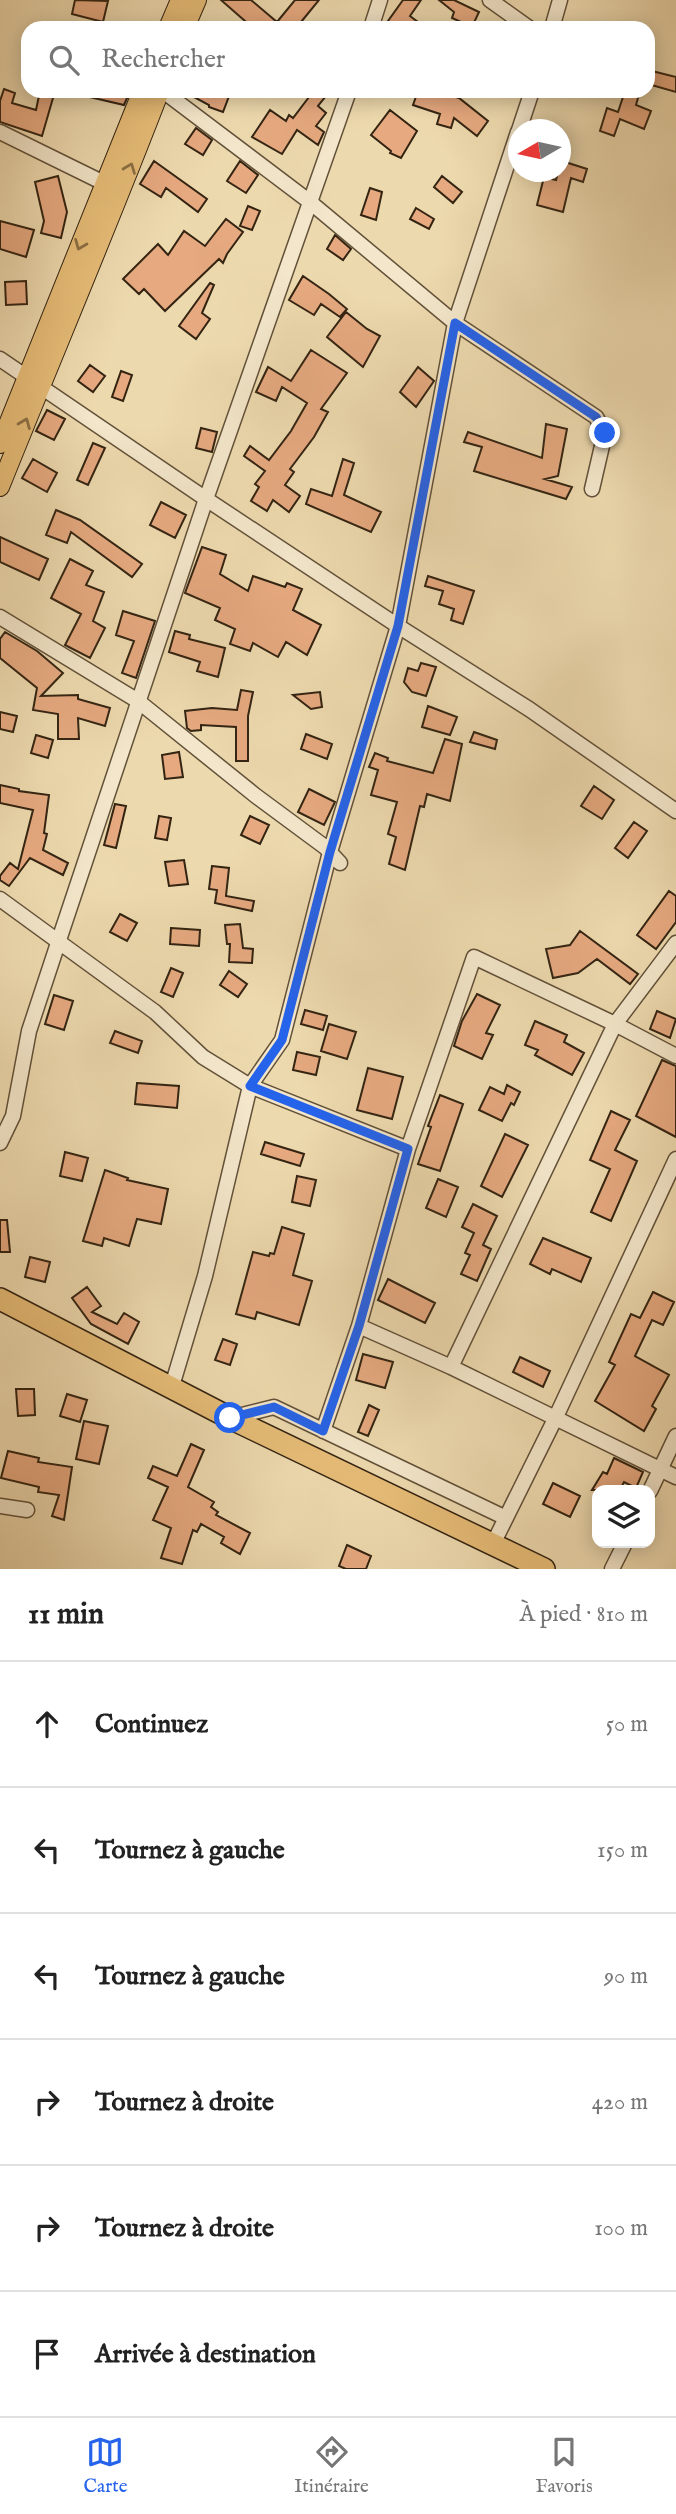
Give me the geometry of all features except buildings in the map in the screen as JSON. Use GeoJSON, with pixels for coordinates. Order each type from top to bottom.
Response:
{"type":"FeatureCollection","features":[{"type":"Feature","properties":{"kind":"highway"},"geometry":{"type":"LineString","coordinates":[[0,1299],[230,1418],[544,1569]]}},
{"type":"Feature","properties":{"kind":"main road"},"geometry":{"type":"LineString","coordinates":[[174,21],[191,1]]}},
{"type":"Feature","properties":{"kind":"main road"},"geometry":{"type":"LineString","coordinates":[[187,21],[191,1]]}},
{"type":"Feature","properties":{"kind":"main road"},"geometry":{"type":"LineString","coordinates":[[113,188],[140,98]]}},
{"type":"Feature","properties":{"kind":"main road"},"geometry":{"type":"LineString","coordinates":[[0,487],[33,383],[113,188],[158,98]]}},
{"type":"Feature","properties":{"kind":"main road"},"geometry":{"type":"LineString","coordinates":[[0,444],[33,383]]}},
{"type":"Feature","properties":{"kind":"street"},"geometry":{"type":"LineString","coordinates":[[373,21],[380,0]]}},
{"type":"Feature","properties":{"kind":"street"},"geometry":{"type":"LineString","coordinates":[[490,0],[519,21]]}},
{"type":"Feature","properties":{"kind":"street"},"geometry":{"type":"LineString","coordinates":[[554,21],[560,0]]}},
{"type":"Feature","properties":{"kind":"street"},"geometry":{"type":"LineString","coordinates":[[170,98],[310,202],[455,323],[596,417],[605,433],[592,489]]}},
{"type":"Feature","properties":{"kind":"street"},"geometry":{"type":"LineString","coordinates":[[0,1143],[13,1116],[29,1031],[138,701],[347,98]]}},
{"type":"Feature","properties":{"kind":"street"},"geometry":{"type":"LineString","coordinates":[[523,119],[530,98]]}},
{"type":"Feature","properties":{"kind":"street"},"geometry":{"type":"LineString","coordinates":[[0,132],[113,188]]}},
{"type":"Feature","properties":{"kind":"street"},"geometry":{"type":"LineString","coordinates":[[172,1386],[205,1276],[250,1086],[282,1040],[335,858],[398,626],[455,323],[508,164]]}},
{"type":"Feature","properties":{"kind":"street"},"geometry":{"type":"LineString","coordinates":[[0,359],[206,499],[529,709],[676,811]]}},
{"type":"Feature","properties":{"kind":"street"},"geometry":{"type":"LineString","coordinates":[[0,617],[138,701],[335,858]]}},
{"type":"Feature","properties":{"kind":"street"},"geometry":{"type":"LineString","coordinates":[[0,899],[155,1012],[203,1057],[250,1086],[408,1149]]}},
{"type":"Feature","properties":{"kind":"street"},"geometry":{"type":"LineString","coordinates":[[450,1367],[615,1024],[676,943]]}},
{"type":"Feature","properties":{"kind":"street"},"geometry":{"type":"LineString","coordinates":[[323,1431],[359,1326],[408,1149],[474,957],[676,1056]]}},
{"type":"Feature","properties":{"kind":"street"},"geometry":{"type":"LineString","coordinates":[[493,1544],[555,1419],[676,1159]]}},
{"type":"Feature","properties":{"kind":"street"},"geometry":{"type":"LineString","coordinates":[[359,1326],[450,1367],[676,1477]]}},
{"type":"Feature","properties":{"kind":"street"},"geometry":{"type":"LineString","coordinates":[[230,1418],[274,1407],[506,1518]]}},
{"type":"Feature","properties":{"kind":"street"},"geometry":{"type":"LineString","coordinates":[[653,1485],[676,1436]]}},
{"type":"Feature","properties":{"kind":"street"},"geometry":{"type":"LineString","coordinates":[[0,1506],[27,1510]]}},
{"type":"Feature","properties":{"kind":"street"},"geometry":{"type":"LineString","coordinates":[[612,1569],[622,1548]]}},
{"type":"Feature","properties":{"kind":"route"},"geometry":{"type":"LineString","coordinates":[[230,1418],[274,1407],[323,1431],[359,1326],[408,1149],[250,1086],[282,1040],[330,852],[398,626],[455,323],[596,417],[605,433]]}}]}
